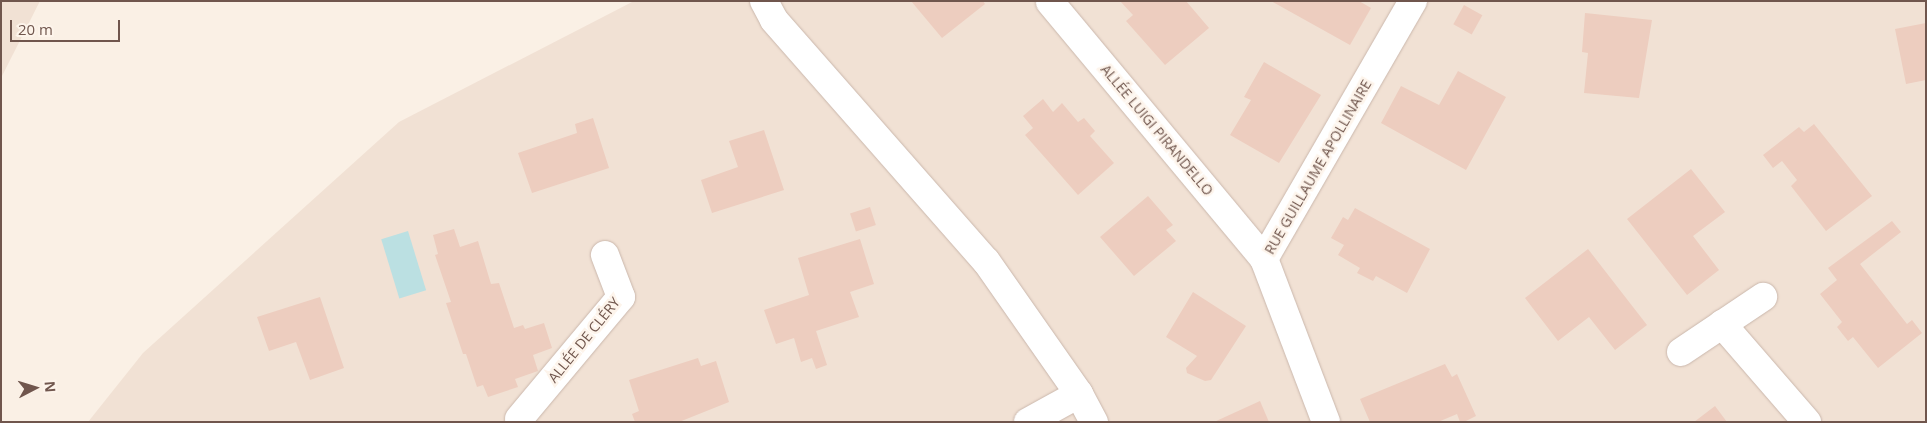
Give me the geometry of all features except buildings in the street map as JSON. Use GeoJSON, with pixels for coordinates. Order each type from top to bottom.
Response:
{"type":"FeatureCollection","features":[{"type":"Feature","properties":{"kind":"street"},"geometry":{"type":"LineString","coordinates":[[764,1],[774,20],[986,261],[1079,394],[1094,422]]}},
{"type":"Feature","properties":{"kind":"street","name":"RUE GUILLAUME APOLLINAIRE"},"geometry":{"type":"LineString","coordinates":[[1326,422],[1264,259],[1413,1]]}},
{"type":"Feature","properties":{"kind":"street","name":"ALLÉE LUIGI PIRANDELLO"},"geometry":{"type":"LineString","coordinates":[[1050,2],[1264,259]]}},
{"type":"Feature","properties":{"kind":"street","name":"ALLÉE DE CLÉRY"},"geometry":{"type":"LineString","coordinates":[[517,421],[621,297],[605,255]]}},
{"type":"Feature","properties":{"kind":"street"},"geometry":{"type":"LineString","coordinates":[[1681,352],[1763,297]]}},
{"type":"Feature","properties":{"kind":"street"},"geometry":{"type":"LineString","coordinates":[[1722,324],[1807,422]]}},
{"type":"Feature","properties":{"kind":"street"},"geometry":{"type":"LineString","coordinates":[[1028,422],[1079,394]]}},
{"type":"Feature","properties":{"kind":"shaded area"},"geometry":{"type":"Polygon","coordinates":[[[1,1],[40,1],[1,78],[1,1]]]}},
{"type":"Feature","properties":{"kind":"shaded area"},"geometry":{"type":"Polygon","coordinates":[[[634,1],[1926,1],[1926,422],[88,422],[143,353],[399,122],[634,1]]]}},
{"type":"Feature","properties":{"kind":"water"},"geometry":{"type":"Polygon","coordinates":[[[408,231],[426,290],[399,298],[381,239],[408,231]]]}}]}
